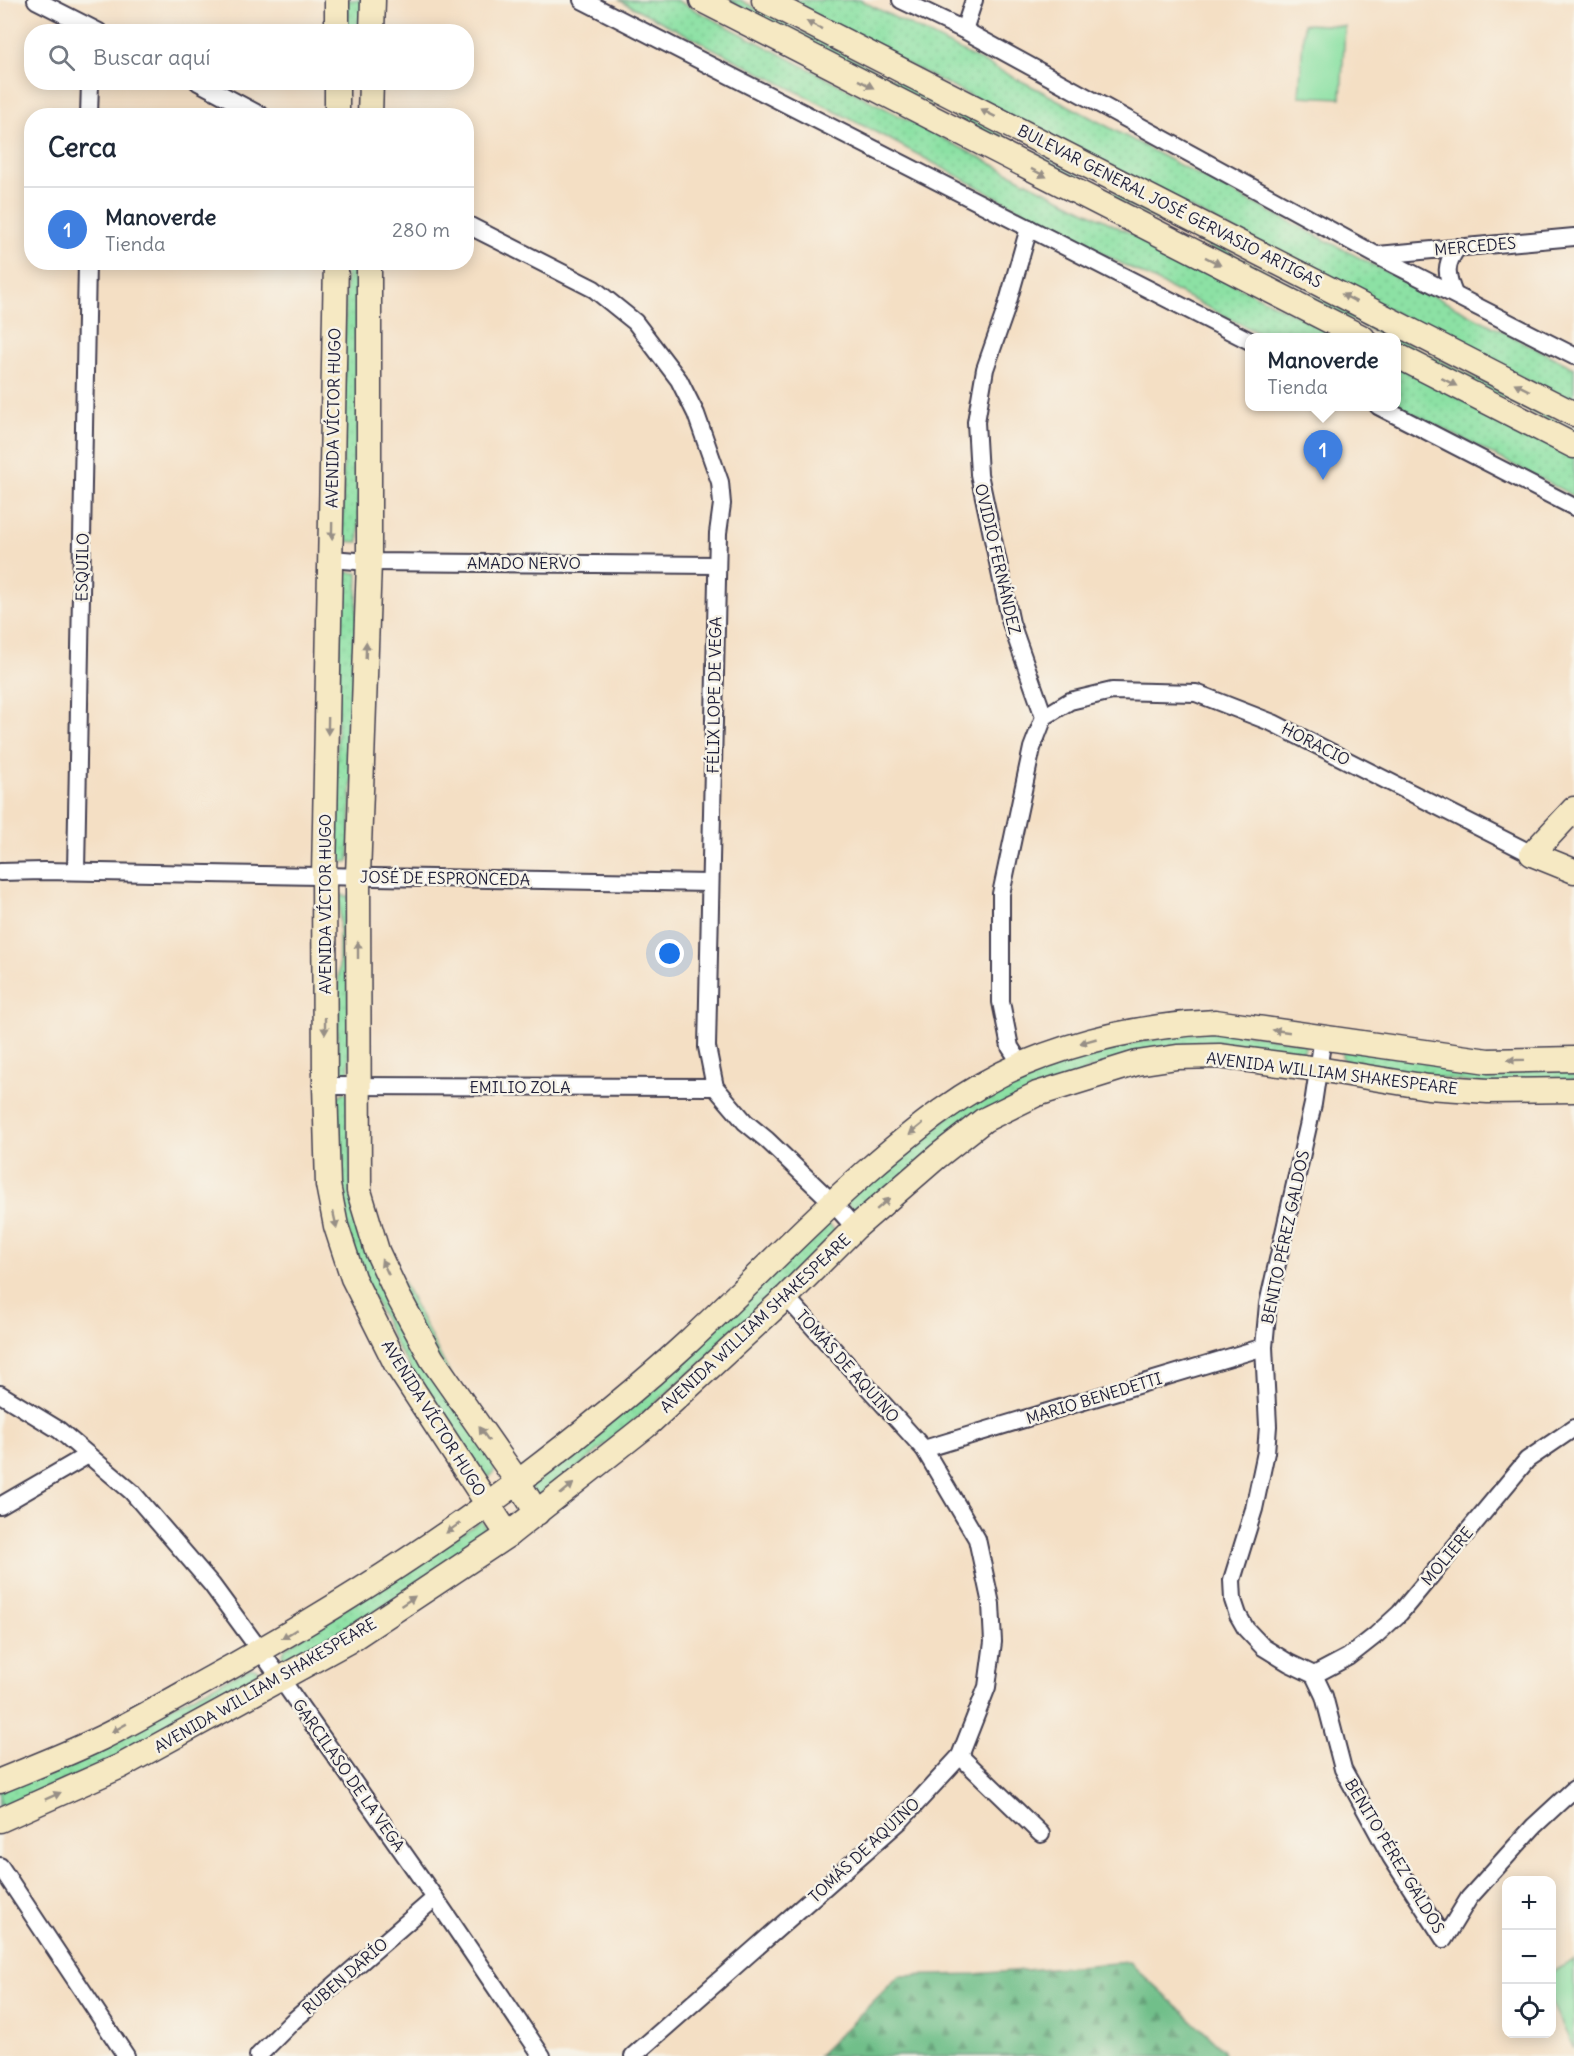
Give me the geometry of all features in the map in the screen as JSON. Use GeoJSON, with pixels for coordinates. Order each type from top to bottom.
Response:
{"type":"FeatureCollection","features":[{"type":"Feature","properties":{"kind":"street"},"geometry":{"type":"LineString","coordinates":[[36,0],[82,24]]}},
{"type":"Feature","properties":{"kind":"street"},"geometry":{"type":"LineString","coordinates":[[337,24],[338,0]]}},
{"type":"Feature","properties":{"kind":"street"},"geometry":{"type":"LineString","coordinates":[[372,24],[373,0]]}},
{"type":"Feature","properties":{"kind":"street"},"geometry":{"type":"LineString","coordinates":[[582,0],[1245,338]]}},
{"type":"Feature","properties":{"kind":"street","name":"BULEVAR GENERAL JOSÉ GERVASIO ARTIGAS"},"geometry":{"type":"LineString","coordinates":[[702,0],[1353,333]]}},
{"type":"Feature","properties":{"kind":"street","name":"BULEVAR GENERAL JOSÉ GERVASIO ARTIGAS"},"geometry":{"type":"LineString","coordinates":[[764,0],[1574,414]]}},
{"type":"Feature","properties":{"kind":"street"},"geometry":{"type":"LineString","coordinates":[[901,0],[964,30],[1376,255],[1574,356]]}},
{"type":"Feature","properties":{"kind":"street"},"geometry":{"type":"LineString","coordinates":[[964,30],[974,0]]}},
{"type":"Feature","properties":{"kind":"street"},"geometry":{"type":"LineString","coordinates":[[89,108],[90,90]]}},
{"type":"Feature","properties":{"kind":"street"},"geometry":{"type":"LineString","coordinates":[[213,90],[247,108]]}},
{"type":"Feature","properties":{"kind":"street"},"geometry":{"type":"LineString","coordinates":[[337,90],[337,108]]}},
{"type":"Feature","properties":{"kind":"street"},"geometry":{"type":"LineString","coordinates":[[370,108],[371,90]]}},
{"type":"Feature","properties":{"kind":"street","name":"FÉLIX LOPE DE VEGA"},"geometry":{"type":"LineString","coordinates":[[474,228],[594,289],[634,322],[679,380],[696,414],[720,482],[722,504],[717,564],[707,1047],[715,1087],[745,1122],[832,1202],[855,1228]]}},
{"type":"Feature","properties":{"kind":"street","name":"OVIDIO FERNÁNDEZ"},"geometry":{"type":"LineString","coordinates":[[1029,228],[1005,312],[984,369],[976,422],[979,474],[1011,623],[1044,717]]}},
{"type":"Feature","properties":{"kind":"street","name":"MERCEDES"},"geometry":{"type":"LineString","coordinates":[[1376,255],[1574,237]]}},
{"type":"Feature","properties":{"kind":"street"},"geometry":{"type":"LineString","coordinates":[[1454,294],[1447,277],[1448,265],[1458,247]]}},
{"type":"Feature","properties":{"kind":"street","name":"ESQUILO"},"geometry":{"type":"LineString","coordinates":[[76,871],[87,270]]}},
{"type":"Feature","properties":{"kind":"street","name":"AVENIDA VÍCTOR HUGO"},"geometry":{"type":"LineString","coordinates":[[336,270],[324,876],[328,1185],[336,1226],[353,1278],[396,1364],[507,1535]]}},
{"type":"Feature","properties":{"kind":"street","name":"AVENIDA VÍCTOR HUGO"},"geometry":{"type":"LineString","coordinates":[[369,270],[369,562],[358,876],[359,1191],[377,1251],[432,1359],[537,1513]]}},
{"type":"Feature","properties":{"kind":"street"},"geometry":{"type":"LineString","coordinates":[[1401,358],[1574,446]]}},
{"type":"Feature","properties":{"kind":"street"},"geometry":{"type":"LineString","coordinates":[[1388,411],[1574,507]]}},
{"type":"Feature","properties":{"kind":"street","name":"AMADO NERVO"},"geometry":{"type":"LineString","coordinates":[[331,560],[717,564]]}},
{"type":"Feature","properties":{"kind":"street","name":"HORACIO"},"geometry":{"type":"LineString","coordinates":[[1044,717],[1070,701],[1112,691],[1196,693],[1273,723],[1532,854],[1574,871]]}},
{"type":"Feature","properties":{"kind":"street"},"geometry":{"type":"LineString","coordinates":[[1021,1065],[1010,1047],[1001,1002],[1001,894],[1024,780],[1032,748],[1044,717]]}},
{"type":"Feature","properties":{"kind":"street"},"geometry":{"type":"LineString","coordinates":[[1532,854],[1574,809]]}},
{"type":"Feature","properties":{"kind":"street","name":"JOSÉ DE ESPRONCEDA"},"geometry":{"type":"LineString","coordinates":[[0,872],[76,871],[710,883]]}},
{"type":"Feature","properties":{"kind":"street","name":"AVENIDA WILLIAM SHAKESPEARE"},"geometry":{"type":"LineString","coordinates":[[0,1781],[103,1737],[260,1651],[414,1557],[518,1482],[623,1398],[686,1344],[832,1202],[918,1126],[969,1093],[1021,1065],[1084,1042],[1137,1029],[1215,1022],[1488,1061],[1574,1059]]}},
{"type":"Feature","properties":{"kind":"street","name":"BENITO PÉREZ GALDOS"},"geometry":{"type":"LineString","coordinates":[[1323,1037],[1313,1104],[1268,1304],[1264,1347],[1268,1426],[1266,1452],[1254,1509],[1232,1580],[1233,1600],[1238,1615],[1246,1629],[1263,1647],[1314,1675],[1324,1696],[1343,1769],[1391,1857],[1444,1939],[1469,1898],[1534,1826],[1574,1789]]}},
{"type":"Feature","properties":{"kind":"street","name":"AVENIDA WILLIAM SHAKESPEARE"},"geometry":{"type":"LineString","coordinates":[[0,1820],[121,1766],[347,1642],[507,1535],[646,1426],[786,1297],[855,1228],[938,1156],[984,1120],[1037,1094],[1137,1063],[1177,1057],[1219,1056],[1318,1068],[1428,1087],[1488,1091],[1574,1090]]}},
{"type":"Feature","properties":{"kind":"street","name":"EMILIO ZOLA"},"geometry":{"type":"LineString","coordinates":[[325,1086],[715,1087]]}},
{"type":"Feature","properties":{"kind":"street","name":"TOMÁS DE AQUINO"},"geometry":{"type":"LineString","coordinates":[[633,2056],[901,1820],[960,1756],[987,1687],[993,1642],[992,1604],[977,1539],[924,1449],[786,1297]]}},
{"type":"Feature","properties":{"kind":"street","name":"MARIO BENEDETTI"},"geometry":{"type":"LineString","coordinates":[[924,1449],[1264,1347]]}},
{"type":"Feature","properties":{"kind":"street","name":"GARCILASO DE LA VEGA"},"geometry":{"type":"LineString","coordinates":[[0,1394],[59,1430],[88,1455],[139,1501],[212,1585],[281,1678],[542,2056]]}},
{"type":"Feature","properties":{"kind":"street","name":"MOLIERE"},"geometry":{"type":"LineString","coordinates":[[1314,1675],[1348,1658],[1392,1620],[1527,1460],[1574,1428]]}},
{"type":"Feature","properties":{"kind":"street"},"geometry":{"type":"LineString","coordinates":[[0,1506],[88,1455]]}},
{"type":"Feature","properties":{"kind":"street"},"geometry":{"type":"LineString","coordinates":[[960,1756],[1041,1834]]}},
{"type":"Feature","properties":{"kind":"street"},"geometry":{"type":"LineString","coordinates":[[0,1866],[126,2056]]}},
{"type":"Feature","properties":{"kind":"street","name":"RUBEN DARÍO"},"geometry":{"type":"LineString","coordinates":[[258,2056],[293,2021],[435,1898]]}},
{"type":"Feature","properties":{"kind":"green space"},"geometry":{"type":"Polygon","coordinates":[[[346,0],[364,0],[364,24],[346,24],[346,0]]]}},
{"type":"Feature","properties":{"kind":"green space"},"geometry":{"type":"Polygon","coordinates":[[[619,0],[676,0],[1027,182],[1332,333],[1258,333],[1093,249],[891,140],[619,0]]]}},
{"type":"Feature","properties":{"kind":"green space"},"geometry":{"type":"Polygon","coordinates":[[[728,0],[740,0],[1386,333],[1376,333],[728,0]]]}},
{"type":"Feature","properties":{"kind":"green space"},"geometry":{"type":"Polygon","coordinates":[[[782,0],[860,0],[1041,91],[1185,168],[1574,368],[1574,404],[782,0]]]}},
{"type":"Feature","properties":{"kind":"green space"},"geometry":{"type":"Polygon","coordinates":[[[1304,24],[1345,26],[1341,98],[1299,96],[1304,24]]]}},
{"type":"Feature","properties":{"kind":"green space"},"geometry":{"type":"Polygon","coordinates":[[[346,270],[361,270],[359,542],[342,541],[346,270]]]}},
{"type":"Feature","properties":{"kind":"green space"},"geometry":{"type":"Polygon","coordinates":[[[1401,341],[1574,429],[1574,434],[1401,347],[1401,341]]]}},
{"type":"Feature","properties":{"kind":"green space"},"geometry":{"type":"Polygon","coordinates":[[[1401,369],[1574,457],[1574,496],[1401,407],[1401,369]]]}},
{"type":"Feature","properties":{"kind":"green space"},"geometry":{"type":"Polygon","coordinates":[[[341,572],[358,573],[349,862],[334,862],[341,572]]]}},
{"type":"Feature","properties":{"kind":"green space"},"geometry":{"type":"Polygon","coordinates":[[[340,895],[349,896],[349,1073],[337,1069],[340,895]]]}},
{"type":"Feature","properties":{"kind":"green space"},"geometry":{"type":"Polygon","coordinates":[[[1216,1029],[1305,1043],[1305,1048],[1300,1056],[1091,1068],[856,1212],[848,1204],[849,1197],[972,1098],[1086,1051],[1216,1029]]]}},
{"type":"Feature","properties":{"kind":"green space"},"geometry":{"type":"Polygon","coordinates":[[[1344,1048],[1574,1066],[1574,1084],[1487,1085],[1346,1064],[1342,1056],[1344,1048]]]}},
{"type":"Feature","properties":{"kind":"green space"},"geometry":{"type":"Polygon","coordinates":[[[344,1092],[349,1094],[352,1181],[495,1464],[492,1475],[488,1478],[482,1480],[397,1347],[357,1263],[335,1182],[336,1098],[344,1092]]]}},
{"type":"Feature","properties":{"kind":"green space"},"geometry":{"type":"Polygon","coordinates":[[[827,1224],[836,1233],[702,1363],[540,1500],[528,1485],[821,1226],[827,1224]]]}},
{"type":"Feature","properties":{"kind":"green space"},"geometry":{"type":"Polygon","coordinates":[[[482,1520],[490,1534],[366,1618],[288,1662],[283,1658],[285,1648],[482,1520]]]}},
{"type":"Feature","properties":{"kind":"green space"},"geometry":{"type":"Polygon","coordinates":[[[250,1668],[256,1668],[262,1676],[115,1759],[0,1809],[0,1790],[250,1668]]]}},
{"type":"Feature","properties":{"kind":"green space"},"geometry":{"type":"Polygon","coordinates":[[[1574,1960],[1574,2049],[1556,2012],[1556,1970],[1574,1960]]]}},
{"type":"Feature","properties":{"kind":"green space"},"geometry":{"type":"Polygon","coordinates":[[[1129,1962],[1224,2050],[1225,2056],[818,2056],[899,1976],[974,1974],[1129,1962]]]}},
{"type":"Feature","properties":{"kind":"place","name":"Manoverde"},"geometry":{"type":"Point","coordinates":[1323,480]}}]}
